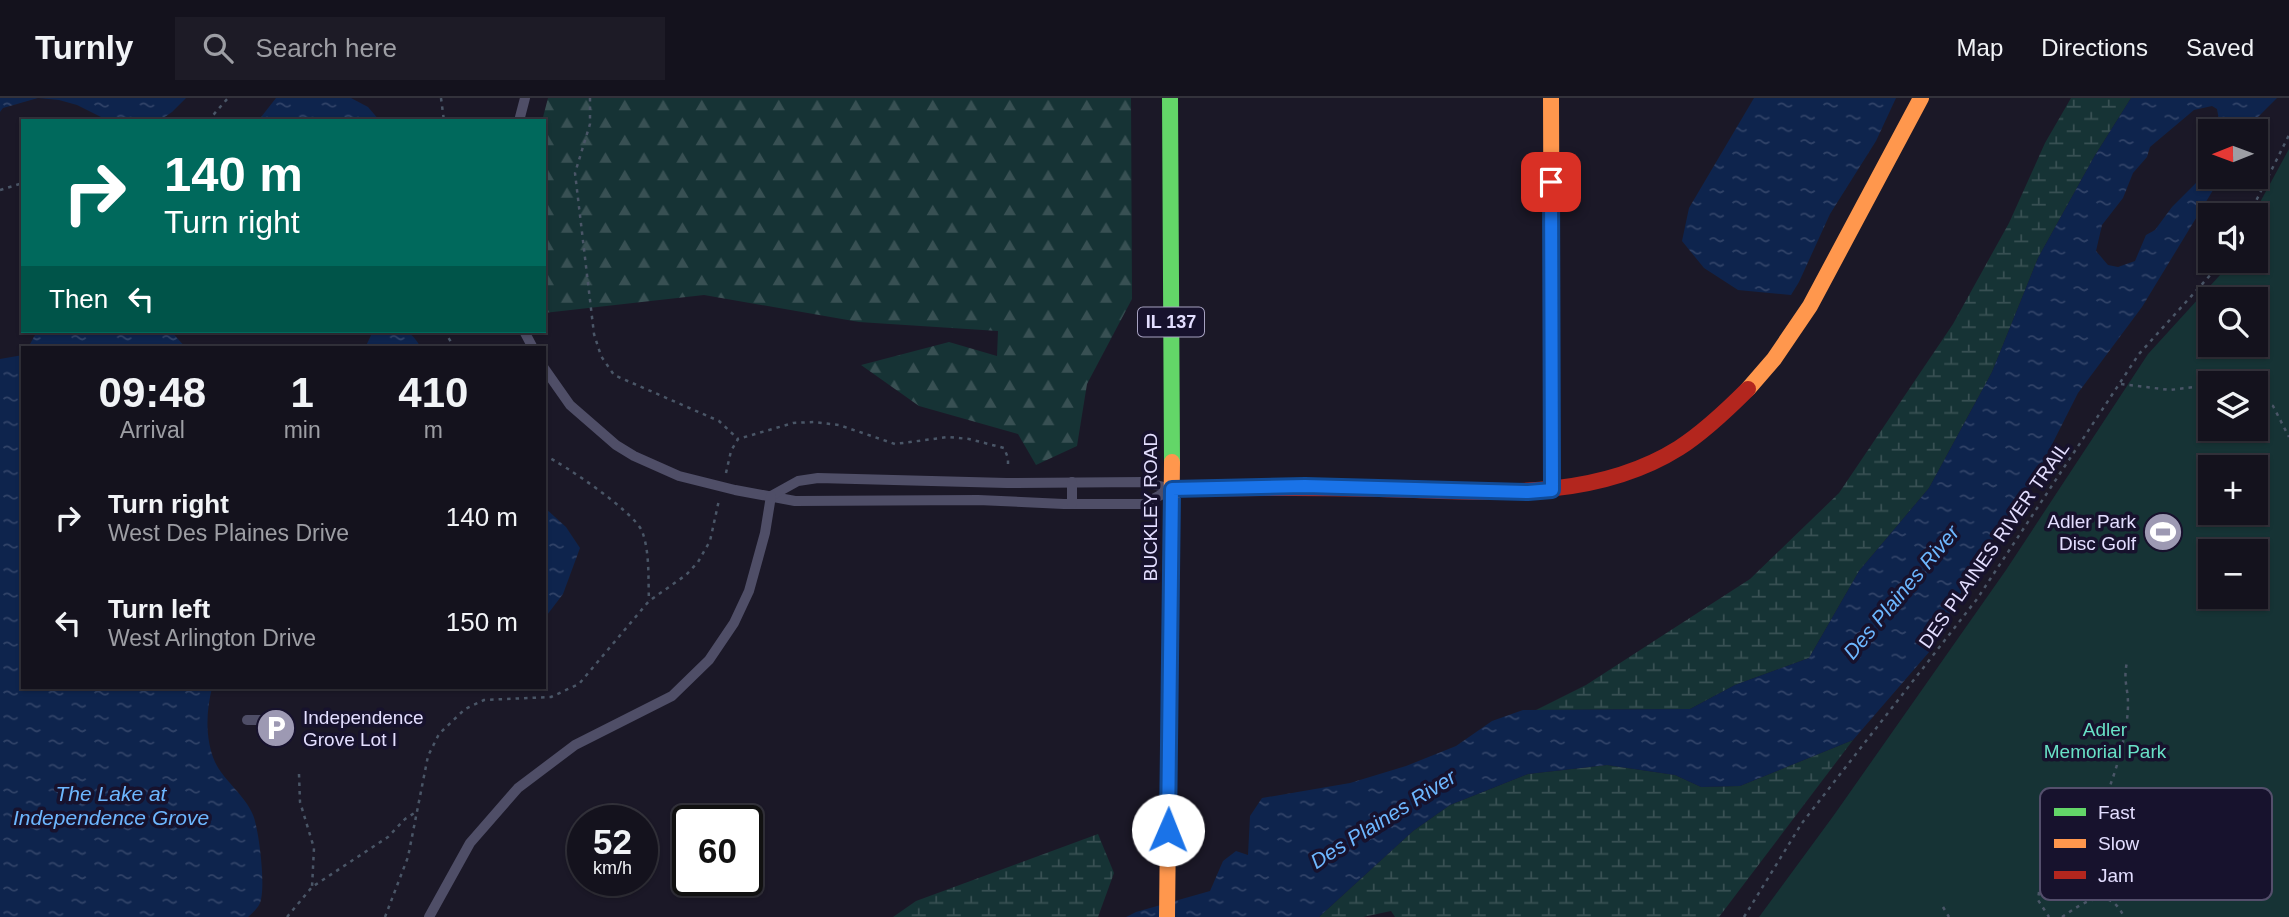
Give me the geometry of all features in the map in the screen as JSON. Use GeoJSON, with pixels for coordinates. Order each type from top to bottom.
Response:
{"type":"FeatureCollection","features":[{"type":"Feature","properties":{"kind":"street","name":"BUCKLEY ROAD"},"geometry":{"type":"LineString","coordinates":[[1167,917],[1172,489],[1170,98]]}},
{"type":"Feature","properties":{"kind":"street"},"geometry":{"type":"LineString","coordinates":[[1551,98],[1552,490]]}},
{"type":"Feature","properties":{"kind":"street"},"geometry":{"type":"LineString","coordinates":[[1172,489],[1305,486],[1528,492],[1552,490],[1619,475],[1676,450],[1723,414],[1779,354],[1805,315],[1921,98]]}},
{"type":"Feature","properties":{"kind":"lane"},"geometry":{"type":"LineString","coordinates":[[520,119],[525,98]]}},
{"type":"Feature","properties":{"kind":"lane"},"geometry":{"type":"LineString","coordinates":[[546,371],[570,405],[616,445],[634,456],[679,476],[795,501],[978,500],[1144,504],[1172,489]]}},
{"type":"Feature","properties":{"kind":"lane"},"geometry":{"type":"LineString","coordinates":[[771,496],[798,481],[818,478],[1007,483],[1144,482],[1172,489]]}},
{"type":"Feature","properties":{"kind":"lane"},"geometry":{"type":"LineString","coordinates":[[1072,482],[1072,503]]}},
{"type":"Feature","properties":{"kind":"lane"},"geometry":{"type":"LineString","coordinates":[[429,917],[470,843],[518,788],[575,745],[672,696],[709,660],[734,623],[749,591],[765,533],[771,496]]}},
{"type":"Feature","properties":{"kind":"lane"},"geometry":{"type":"LineString","coordinates":[[247,720],[274,720]]}},
{"type":"Feature","properties":{"kind":"path"},"geometry":{"type":"LineString","coordinates":[[210,119],[228,98]]}},
{"type":"Feature","properties":{"kind":"path"},"geometry":{"type":"LineString","coordinates":[[441,98],[444,119]]}},
{"type":"Feature","properties":{"kind":"path"},"geometry":{"type":"LineString","coordinates":[[590,98],[590,124],[575,173],[594,334],[601,356],[614,375],[719,421],[738,439]]}},
{"type":"Feature","properties":{"kind":"path"},"geometry":{"type":"LineString","coordinates":[[2255,203],[2289,135]]}},
{"type":"Feature","properties":{"kind":"path"},"geometry":{"type":"LineString","coordinates":[[0,190],[21,184]]}},
{"type":"Feature","properties":{"kind":"path","name":"DES PLAINES RIVER TRAIL"},"geometry":{"type":"LineString","coordinates":[[1744,917],[1802,823],[1977,599],[2122,384],[2139,354],[2212,273]]}},
{"type":"Feature","properties":{"kind":"path"},"geometry":{"type":"LineString","coordinates":[[2122,384],[2170,390],[2198,387]]}},
{"type":"Feature","properties":{"kind":"path"},"geometry":{"type":"LineString","coordinates":[[2268,404],[2273,406],[2289,437]]}},
{"type":"Feature","properties":{"kind":"path"},"geometry":{"type":"LineString","coordinates":[[385,917],[408,857],[428,756],[439,734],[465,709],[484,700],[551,697],[579,684],[649,601],[687,575],[698,562],[710,541],[731,450],[738,439],[793,423],[814,422],[839,425],[895,444],[947,437],[969,439],[1004,448],[1008,458],[1007,483]]}},
{"type":"Feature","properties":{"kind":"path"},"geometry":{"type":"LineString","coordinates":[[546,456],[607,497],[629,514],[641,529],[646,548],[649,601]]}},
{"type":"Feature","properties":{"kind":"path"},"geometry":{"type":"LineString","coordinates":[[2109,788],[2122,746],[2128,703],[2124,677],[2127,662]]}},
{"type":"Feature","properties":{"kind":"path"},"geometry":{"type":"LineString","coordinates":[[299,774],[300,802],[314,848],[312,887]]}},
{"type":"Feature","properties":{"kind":"path"},"geometry":{"type":"LineString","coordinates":[[287,917],[312,887],[388,837],[405,819],[416,812]]}},
{"type":"Feature","properties":{"kind":"path"},"geometry":{"type":"LineString","coordinates":[[2039,892],[2038,900],[2049,917]]}},
{"type":"Feature","properties":{"kind":"path"},"geometry":{"type":"LineString","coordinates":[[2062,917],[2092,900],[2111,900],[2118,903],[2123,917]]}},
{"type":"Feature","properties":{"kind":"path"},"geometry":{"type":"LineString","coordinates":[[1943,907],[1949,917]]}},
{"type":"Feature","properties":{"kind":"green space"},"geometry":{"type":"Polygon","coordinates":[[[548,98],[1131,98],[1132,299],[1087,384],[1077,446],[1036,465],[1018,434],[919,406],[861,365],[949,342],[997,356],[998,331],[859,322],[704,295],[546,313],[546,119],[543,119],[548,98]]]}},
{"type":"Feature","properties":{"kind":"green space"},"geometry":{"type":"Polygon","coordinates":[[[2071,98],[2131,98],[2094,157],[2038,258],[1992,372],[1929,488],[1859,571],[1809,658],[1735,685],[1690,709],[1536,710],[1586,685],[1750,579],[1839,493],[1953,324],[2009,223],[2045,143],[2071,98]]]}},
{"type":"Feature","properties":{"kind":"green space","name":"Adler Park Disc Golf"},"geometry":{"type":"Polygon","coordinates":[[[2289,149],[2289,917],[1759,917],[2006,570],[2148,354],[2198,299],[2198,357],[2268,357],[2268,287],[2209,287],[2220,275],[2268,273],[2268,203],[2260,203],[2289,149]]]}},
{"type":"Feature","properties":{"kind":"green space"},"geometry":{"type":"Polygon","coordinates":[[[1853,740],[1719,917],[1395,917],[1391,911],[1363,917],[1319,917],[1413,831],[1450,805],[1528,774],[1607,765],[1675,775],[1701,787],[1740,786],[1853,740]]]}},
{"type":"Feature","properties":{"kind":"green space"},"geometry":{"type":"Polygon","coordinates":[[[1098,834],[1114,873],[1098,917],[893,917],[916,901],[1098,834]]]}},
{"type":"Feature","properties":{"kind":"water"},"geometry":{"type":"Polygon","coordinates":[[[0,98],[38,98],[3,108],[0,112],[0,98]]]}},
{"type":"Feature","properties":{"kind":"water"},"geometry":{"type":"Polygon","coordinates":[[[38,98],[186,98],[162,119],[105,119],[77,105],[38,98]]]}},
{"type":"Feature","properties":{"kind":"water"},"geometry":{"type":"Polygon","coordinates":[[[276,98],[351,98],[368,107],[378,119],[260,119],[276,98]]]}},
{"type":"Feature","properties":{"kind":"water"},"geometry":{"type":"Polygon","coordinates":[[[1754,98],[1896,98],[1876,141],[1830,214],[1791,295],[1738,290],[1704,268],[1682,241],[1689,208],[1754,98]]]}},
{"type":"Feature","properties":{"kind":"water","name":"Des Plaines River"},"geometry":{"type":"Polygon","coordinates":[[[2131,98],[2277,98],[2256,119],[2219,119],[2217,109],[2212,106],[2194,110],[2150,147],[2147,157],[2133,173],[2123,198],[2102,225],[2096,251],[2108,265],[2118,267],[2135,261],[2146,235],[2155,230],[2172,207],[2198,181],[2198,189],[2214,189],[2205,203],[2198,203],[2198,215],[2142,307],[2078,393],[2031,486],[2015,503],[2015,511],[2008,517],[1972,572],[1930,651],[1853,740],[1740,786],[1701,787],[1675,775],[1607,765],[1528,774],[1450,805],[1413,831],[1319,917],[1126,917],[1210,891],[1223,861],[1236,851],[1248,855],[1250,816],[1262,798],[1350,783],[1406,766],[1456,746],[1492,721],[1523,710],[1690,709],[1735,685],[1809,658],[1859,571],[1929,488],[1992,372],[2038,258],[2094,157],[2131,98]]]}},
{"type":"Feature","properties":{"kind":"water"},"geometry":{"type":"Polygon","coordinates":[[[36,333],[173,333],[184,346],[29,346],[36,333]]]}},
{"type":"Feature","properties":{"kind":"water"},"geometry":{"type":"Polygon","coordinates":[[[372,333],[409,333],[420,346],[366,346],[372,333]]]}},
{"type":"Feature","properties":{"kind":"water","name":"The Lake at Independence Grove"},"geometry":{"type":"Polygon","coordinates":[[[21,355],[21,689],[212,689],[209,744],[219,769],[253,815],[258,833],[261,898],[248,917],[0,917],[0,359],[21,355]]]}},
{"type":"Feature","properties":{"kind":"water"},"geometry":{"type":"Polygon","coordinates":[[[546,509],[566,527],[580,548],[563,594],[546,616],[546,509]]]}},
{"type":"Feature","properties":{"kind":"traffic: fast"},"geometry":{"type":"LineString","coordinates":[[1170,98],[1172,462]]}},
{"type":"Feature","properties":{"kind":"traffic: fast"},"geometry":{"type":"LineString","coordinates":[[1552,380],[1552,490]]}},
{"type":"Feature","properties":{"kind":"traffic: slow"},"geometry":{"type":"LineString","coordinates":[[1551,98],[1552,380]]}},
{"type":"Feature","properties":{"kind":"traffic: slow"},"geometry":{"type":"LineString","coordinates":[[1748,389],[1774,359],[1810,306],[1921,98]]}},
{"type":"Feature","properties":{"kind":"traffic: slow"},"geometry":{"type":"LineString","coordinates":[[1167,917],[1172,462]]}},
{"type":"Feature","properties":{"kind":"traffic: jam"},"geometry":{"type":"LineString","coordinates":[[1172,489],[1327,488],[1494,492],[1571,486],[1609,478],[1645,466],[1679,448],[1724,413],[1748,389]]}},
{"type":"Feature","properties":{"kind":"place","name":"Adler Park Disc Golf"},"geometry":{"type":"Point","coordinates":[2163,532]}},
{"type":"Feature","properties":{"kind":"place","name":"Independence Grove Lot I"},"geometry":{"type":"Point","coordinates":[276,728]}},
{"type":"Feature","properties":{"kind":"route"},"geometry":{"type":"LineString","coordinates":[[1168,830],[1172,489],[1305,486],[1528,492],[1552,490],[1551,182]]}},
{"type":"Feature","properties":{"kind":"park label","name":"Adler Memorial Park"},"geometry":{"type":"Point","coordinates":[2105,740]}}]}
